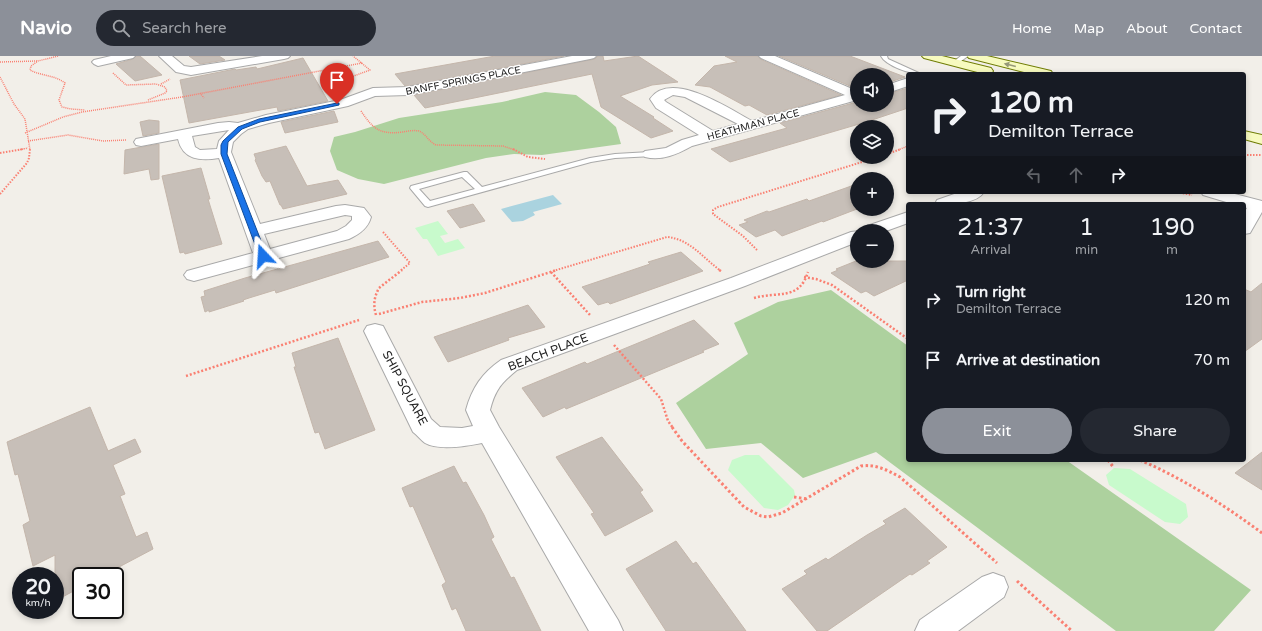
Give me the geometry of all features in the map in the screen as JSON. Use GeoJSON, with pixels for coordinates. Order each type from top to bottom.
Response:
{"type":"FeatureCollection","features":[{"type":"Feature","properties":{"kind":"main road"},"geometry":{"type":"LineString","coordinates":[[928,56],[960,59],[995,72]]}},
{"type":"Feature","properties":{"kind":"main road"},"geometry":{"type":"LineString","coordinates":[[973,56],[1039,72]]}},
{"type":"Feature","properties":{"kind":"main road"},"geometry":{"type":"LineString","coordinates":[[1246,122],[1262,126]]}},
{"type":"Feature","properties":{"kind":"main road"},"geometry":{"type":"LineString","coordinates":[[1246,136],[1262,140]]}},
{"type":"Feature","properties":{"kind":"street"},"geometry":{"type":"LineString","coordinates":[[98,62],[129,56]]}},
{"type":"Feature","properties":{"kind":"street"},"geometry":{"type":"LineString","coordinates":[[165,56],[180,69],[191,71],[284,56]]}},
{"type":"Feature","properties":{"kind":"street","name":"BANFF SPRINGS PLACE"},"geometry":{"type":"LineString","coordinates":[[240,128],[337,98],[354,99],[373,92],[408,91],[590,56]]}},
{"type":"Feature","properties":{"kind":"street"},"geometry":{"type":"LineString","coordinates":[[765,56],[788,64],[850,93]]}},
{"type":"Feature","properties":{"kind":"street"},"geometry":{"type":"LineString","coordinates":[[894,87],[906,83]]}},
{"type":"Feature","properties":{"kind":"street"},"geometry":{"type":"LineString","coordinates":[[710,136],[661,105],[657,99],[669,92],[680,91],[690,94],[750,125]]}},
{"type":"Feature","properties":{"kind":"street","name":"HEATHMAN PLACE"},"geometry":{"type":"LineString","coordinates":[[650,154],[668,152],[687,142],[850,98]]}},
{"type":"Feature","properties":{"kind":"street"},"geometry":{"type":"LineString","coordinates":[[137,140],[184,134],[223,126],[240,128]]}},
{"type":"Feature","properties":{"kind":"street"},"geometry":{"type":"LineString","coordinates":[[240,128],[226,141],[224,152],[263,256]]}},
{"type":"Feature","properties":{"kind":"street"},"geometry":{"type":"LineString","coordinates":[[184,134],[188,149],[193,153],[205,155],[224,152]]}},
{"type":"Feature","properties":{"kind":"street"},"geometry":{"type":"LineString","coordinates":[[948,202],[970,194]]}},
{"type":"Feature","properties":{"kind":"street"},"geometry":{"type":"LineString","coordinates":[[1216,194],[1245,202]]}},
{"type":"Feature","properties":{"kind":"street"},"geometry":{"type":"LineString","coordinates":[[1246,202],[1259,206],[1246,226]]}},
{"type":"Feature","properties":{"kind":"street"},"geometry":{"type":"LineString","coordinates":[[194,275],[343,235],[357,227],[361,222],[362,217],[358,212],[345,210],[336,211],[254,231]]}},
{"type":"Feature","properties":{"kind":"street"},"geometry":{"type":"LineString","coordinates":[[889,224],[906,218]]}},
{"type":"Feature","properties":{"kind":"street","name":"BEACH PLACE"},"geometry":{"type":"LineString","coordinates":[[607,631],[489,432],[478,410],[482,393],[493,376],[509,365],[738,282],[850,239]]}},
{"type":"Feature","properties":{"kind":"street","name":"SHIP SQUARE"},"geometry":{"type":"LineString","coordinates":[[370,321],[422,425],[434,436],[462,438],[489,432]]}},
{"type":"Feature","properties":{"kind":"street"},"geometry":{"type":"LineString","coordinates":[[930,631],[1002,577]]}},
{"type":"Feature","properties":{"kind":"lane"},"geometry":{"type":"LineString","coordinates":[[884,56],[886,60],[913,72]]}},
{"type":"Feature","properties":{"kind":"lane"},"geometry":{"type":"LineString","coordinates":[[480,189],[464,174],[414,188],[428,204],[563,167],[602,158],[650,154]]}},
{"type":"Feature","properties":{"kind":"path"},"geometry":{"type":"LineString","coordinates":[[0,62],[38,61],[58,56]]}},
{"type":"Feature","properties":{"kind":"path"},"geometry":{"type":"LineString","coordinates":[[337,98],[343,80],[369,71],[370,69],[353,56]]}},
{"type":"Feature","properties":{"kind":"path"},"geometry":{"type":"LineString","coordinates":[[38,61],[31,66],[30,70],[32,72],[59,78],[65,83],[59,97],[60,105],[71,110],[94,109],[200,93],[310,74],[362,63]]}},
{"type":"Feature","properties":{"kind":"path"},"geometry":{"type":"LineString","coordinates":[[112,73],[126,85],[159,84],[163,85],[167,89],[162,94],[142,102]]}},
{"type":"Feature","properties":{"kind":"path"},"geometry":{"type":"LineString","coordinates":[[0,77],[14,104],[25,119],[25,133],[28,140],[28,148],[30,153],[29,161],[0,194]]}},
{"type":"Feature","properties":{"kind":"path"},"geometry":{"type":"LineString","coordinates":[[200,93],[204,98]]}},
{"type":"Feature","properties":{"kind":"path"},"geometry":{"type":"LineString","coordinates":[[354,99],[371,126],[380,132],[387,134],[418,131],[423,133],[432,144],[436,145],[503,146],[514,149],[528,157],[555,162],[563,167]]}},
{"type":"Feature","properties":{"kind":"path"},"geometry":{"type":"LineString","coordinates":[[25,133],[63,117],[94,109]]}},
{"type":"Feature","properties":{"kind":"path"},"geometry":{"type":"LineString","coordinates":[[28,140],[68,135],[102,141],[137,140]]}},
{"type":"Feature","properties":{"kind":"path"},"geometry":{"type":"LineString","coordinates":[[894,151],[906,147]]}},
{"type":"Feature","properties":{"kind":"path"},"geometry":{"type":"LineString","coordinates":[[0,153],[28,148]]}},
{"type":"Feature","properties":{"kind":"path"},"geometry":{"type":"LineString","coordinates":[[1246,155],[1262,155]]}},
{"type":"Feature","properties":{"kind":"path"},"geometry":{"type":"LineString","coordinates":[[757,250],[743,236],[713,214],[713,210],[718,207],[854,164]]}},
{"type":"Feature","properties":{"kind":"path"},"geometry":{"type":"LineString","coordinates":[[370,321],[376,293],[379,288],[410,263],[383,232]]}},
{"type":"Feature","properties":{"kind":"path"},"geometry":{"type":"LineString","coordinates":[[186,376],[370,321],[422,302],[472,296],[648,242],[674,236],[684,241],[715,267],[728,273]]}},
{"type":"Feature","properties":{"kind":"path"},"geometry":{"type":"LineString","coordinates":[[754,298],[761,295],[792,292],[804,286],[810,268]]}},
{"type":"Feature","properties":{"kind":"path"},"geometry":{"type":"LineString","coordinates":[[551,272],[590,315]]}},
{"type":"Feature","properties":{"kind":"path"},"geometry":{"type":"LineString","coordinates":[[806,277],[832,285],[906,338]]}},
{"type":"Feature","properties":{"kind":"path"},"geometry":{"type":"LineString","coordinates":[[609,340],[660,399],[664,405],[668,421],[682,441],[744,507],[754,514],[768,517],[782,513],[861,466],[870,465],[882,468],[900,477],[1002,577],[1072,631]]}},
{"type":"Feature","properties":{"kind":"path"},"geometry":{"type":"LineString","coordinates":[[1110,462],[1114,468]]}},
{"type":"Feature","properties":{"kind":"path"},"geometry":{"type":"LineString","coordinates":[[1144,462],[1188,485],[1262,533]]}},
{"type":"Feature","properties":{"kind":"path"},"geometry":{"type":"LineString","coordinates":[[794,497],[807,499]]}},
{"type":"Feature","properties":{"kind":"green space"},"geometry":{"type":"Polygon","coordinates":[[[545,92],[576,95],[616,127],[621,144],[542,155],[514,154],[486,158],[384,184],[358,179],[337,170],[330,151],[334,137],[399,118],[502,102],[545,92]]]}},
{"type":"Feature","properties":{"kind":"green space"},"geometry":{"type":"Polygon","coordinates":[[[438,221],[448,234],[440,236],[445,243],[458,239],[465,248],[438,256],[427,239],[423,239],[415,228],[438,221]]]}},
{"type":"Feature","properties":{"kind":"green space"},"geometry":{"type":"Polygon","coordinates":[[[831,290],[906,345],[906,462],[1069,462],[1251,590],[1214,631],[1116,631],[876,452],[803,478],[761,443],[706,449],[676,403],[748,354],[734,323],[778,302],[831,290]]]}},
{"type":"Feature","properties":{"kind":"green space"},"geometry":{"type":"Polygon","coordinates":[[[745,455],[759,455],[794,490],[795,495],[788,505],[778,510],[764,508],[728,470],[732,460],[745,455]]]}},
{"type":"Feature","properties":{"kind":"green space"},"geometry":{"type":"Polygon","coordinates":[[[1114,468],[1130,469],[1186,504],[1188,517],[1180,524],[1165,522],[1109,485],[1106,475],[1114,468]]]}},
{"type":"Feature","properties":{"kind":"water"},"geometry":{"type":"Polygon","coordinates":[[[553,195],[562,204],[533,212],[535,215],[523,221],[512,222],[501,209],[553,195]]]}},
{"type":"Feature","properties":{"kind":"building"},"geometry":{"type":"Polygon","coordinates":[[[136,56],[140,56],[162,75],[135,81],[116,64],[133,59],[136,56]]]}},
{"type":"Feature","properties":{"kind":"building"},"geometry":{"type":"Polygon","coordinates":[[[189,56],[219,56],[225,60],[200,64],[189,56]]]}},
{"type":"Feature","properties":{"kind":"building"},"geometry":{"type":"Polygon","coordinates":[[[495,56],[564,56],[408,86],[405,86],[395,74],[495,56]]]}},
{"type":"Feature","properties":{"kind":"building"},"geometry":{"type":"Polygon","coordinates":[[[598,56],[603,56],[604,61],[638,56],[678,82],[652,85],[620,96],[654,117],[653,118],[673,131],[651,138],[601,107],[592,74],[425,108],[414,95],[595,59],[598,56]]]}},
{"type":"Feature","properties":{"kind":"building"},"geometry":{"type":"Polygon","coordinates":[[[725,56],[758,56],[760,59],[841,95],[767,115],[749,105],[745,106],[710,87],[695,85],[714,66],[737,62],[725,56]]]}},
{"type":"Feature","properties":{"kind":"building"},"geometry":{"type":"Polygon","coordinates":[[[779,56],[850,56],[881,68],[850,68],[850,86],[779,56]]]}},
{"type":"Feature","properties":{"kind":"building"},"geometry":{"type":"Polygon","coordinates":[[[303,58],[328,101],[278,111],[277,107],[189,123],[180,80],[235,69],[256,67],[257,69],[303,58]]]}},
{"type":"Feature","properties":{"kind":"building"},"geometry":{"type":"Polygon","coordinates":[[[894,73],[905,77],[894,81],[894,73]]]}},
{"type":"Feature","properties":{"kind":"building"},"geometry":{"type":"Polygon","coordinates":[[[906,89],[906,109],[872,120],[850,120],[850,127],[730,162],[711,149],[787,128],[780,123],[850,104],[850,112],[894,112],[894,92],[906,89]]]}},
{"type":"Feature","properties":{"kind":"building"},"geometry":{"type":"Polygon","coordinates":[[[334,111],[338,122],[285,133],[281,122],[334,111]]]}},
{"type":"Feature","properties":{"kind":"building"},"geometry":{"type":"Polygon","coordinates":[[[149,120],[159,121],[159,133],[143,136],[140,122],[149,120]]]}},
{"type":"Feature","properties":{"kind":"building"},"geometry":{"type":"Polygon","coordinates":[[[159,144],[159,179],[151,180],[149,169],[124,174],[125,150],[159,144]]]}},
{"type":"Feature","properties":{"kind":"building"},"geometry":{"type":"Polygon","coordinates":[[[286,146],[307,186],[338,180],[347,194],[283,209],[270,181],[266,182],[262,176],[254,154],[286,146]]]}},
{"type":"Feature","properties":{"kind":"building"},"geometry":{"type":"Polygon","coordinates":[[[201,168],[210,199],[208,199],[222,244],[185,254],[184,252],[180,253],[162,176],[201,168]]]}},
{"type":"Feature","properties":{"kind":"building"},"geometry":{"type":"Polygon","coordinates":[[[850,186],[850,212],[823,222],[822,221],[782,236],[775,230],[756,237],[739,225],[748,222],[744,220],[767,211],[769,212],[807,199],[809,201],[850,186]]]}},
{"type":"Feature","properties":{"kind":"building"},"geometry":{"type":"Polygon","coordinates":[[[473,204],[485,221],[460,228],[447,211],[473,204]]]}},
{"type":"Feature","properties":{"kind":"building"},"geometry":{"type":"Polygon","coordinates":[[[378,241],[389,257],[276,293],[275,290],[205,312],[201,297],[205,296],[204,291],[378,241]]]}},
{"type":"Feature","properties":{"kind":"building"},"geometry":{"type":"Polygon","coordinates":[[[681,252],[703,271],[610,304],[608,302],[598,305],[582,287],[650,264],[648,262],[681,252]]]}},
{"type":"Feature","properties":{"kind":"building"},"geometry":{"type":"Polygon","coordinates":[[[894,261],[906,261],[906,281],[874,296],[866,291],[861,293],[831,273],[838,270],[836,269],[850,263],[850,268],[894,268],[894,261]]]}},
{"type":"Feature","properties":{"kind":"building"},"geometry":{"type":"Polygon","coordinates":[[[1262,283],[1262,339],[1246,351],[1246,290],[1251,292],[1262,283]]]}},
{"type":"Feature","properties":{"kind":"building"},"geometry":{"type":"Polygon","coordinates":[[[528,305],[545,327],[508,338],[509,340],[448,362],[434,337],[528,305]]]}},
{"type":"Feature","properties":{"kind":"building"},"geometry":{"type":"Polygon","coordinates":[[[694,320],[719,344],[702,351],[704,352],[566,409],[565,407],[543,417],[522,388],[585,362],[587,364],[694,320]]]}},
{"type":"Feature","properties":{"kind":"building"},"geometry":{"type":"Polygon","coordinates":[[[338,338],[375,430],[325,449],[319,432],[315,433],[294,367],[296,367],[292,353],[338,338]]]}},
{"type":"Feature","properties":{"kind":"building"},"geometry":{"type":"Polygon","coordinates":[[[90,407],[108,451],[135,439],[141,452],[113,465],[125,494],[120,496],[136,537],[147,532],[153,549],[119,567],[72,567],[72,592],[64,596],[64,567],[55,567],[55,555],[33,566],[23,525],[30,521],[18,474],[15,475],[7,442],[90,407]]]}},
{"type":"Feature","properties":{"kind":"building"},"geometry":{"type":"Polygon","coordinates":[[[602,437],[643,490],[640,492],[653,511],[605,536],[591,514],[594,513],[556,457],[602,437]]]}},
{"type":"Feature","properties":{"kind":"building"},"geometry":{"type":"Polygon","coordinates":[[[1262,452],[1262,490],[1235,473],[1262,452]]]}},
{"type":"Feature","properties":{"kind":"building"},"geometry":{"type":"Polygon","coordinates":[[[454,466],[463,483],[466,482],[484,515],[494,537],[491,539],[511,578],[514,577],[541,631],[466,631],[456,608],[452,610],[442,585],[446,582],[413,506],[410,507],[402,488],[454,466]]]}},
{"type":"Feature","properties":{"kind":"building"},"geometry":{"type":"Polygon","coordinates":[[[905,508],[947,547],[927,561],[930,563],[912,575],[910,574],[827,631],[817,631],[782,589],[807,574],[804,571],[826,558],[828,560],[886,524],[883,521],[905,508]]]}},
{"type":"Feature","properties":{"kind":"building"},"geometry":{"type":"Polygon","coordinates":[[[676,541],[693,564],[696,562],[746,631],[666,631],[626,569],[676,541]]]}},
{"type":"Feature","properties":{"kind":"route"},"geometry":{"type":"LineString","coordinates":[[263,256],[224,154],[224,145],[232,134],[243,126],[273,117],[337,104]]}}]}
